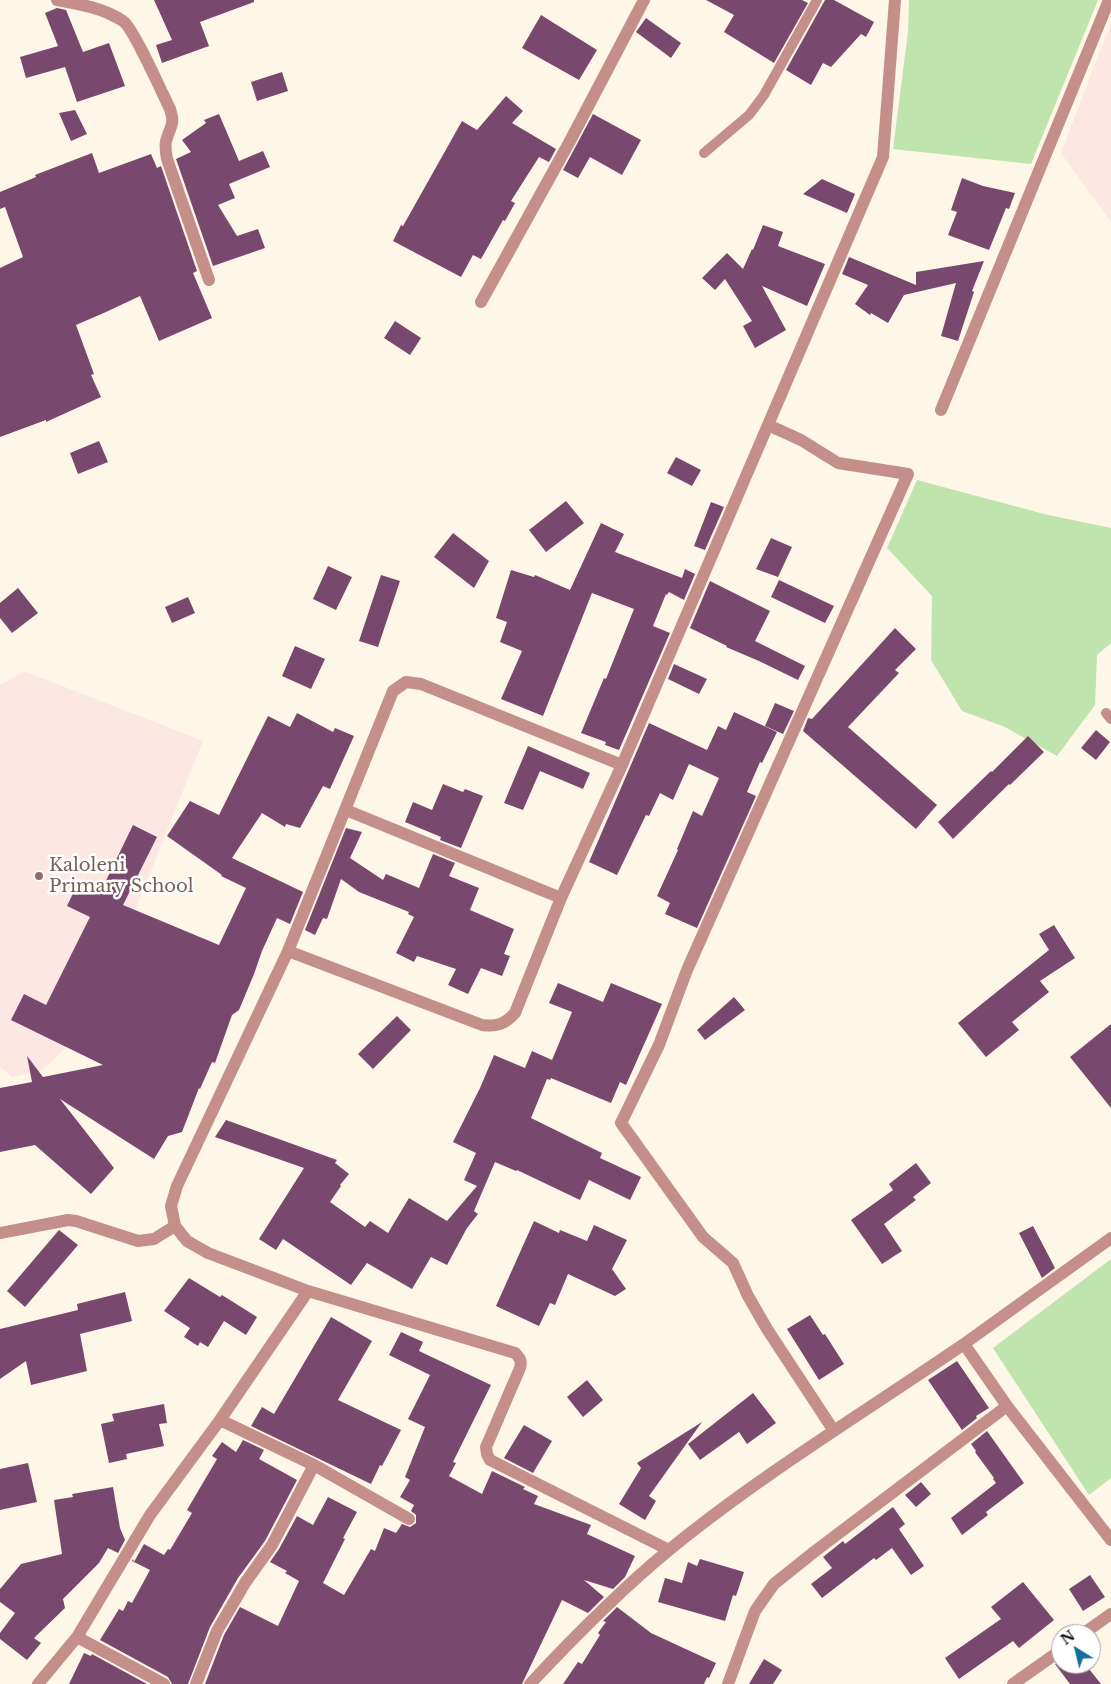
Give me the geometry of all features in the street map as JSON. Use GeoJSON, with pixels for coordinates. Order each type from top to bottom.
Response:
{"type":"FeatureCollection","features":[{"type":"Feature","properties":{"kind":"street"},"geometry":{"type":"LineString","coordinates":[[57,0],[91,6],[124,22],[133,35],[172,114],[171,130],[166,139],[167,159],[209,280]]}},
{"type":"Feature","properties":{"kind":"street"},"geometry":{"type":"LineString","coordinates":[[481,302],[570,141],[644,0]]}},
{"type":"Feature","properties":{"kind":"street"},"geometry":{"type":"LineString","coordinates":[[288,951],[482,1024],[501,1025],[515,1013],[561,898],[622,765],[883,157],[895,0]]}},
{"type":"Feature","properties":{"kind":"street"},"geometry":{"type":"LineString","coordinates":[[941,410],[1109,0]]}},
{"type":"Feature","properties":{"kind":"street"},"geometry":{"type":"LineString","coordinates":[[768,424],[801,440],[838,463],[908,474],[687,970],[658,1045],[621,1122],[703,1237],[733,1263],[748,1296],[767,1329],[834,1432]]}},
{"type":"Feature","properties":{"kind":"street"},"geometry":{"type":"LineString","coordinates":[[622,765],[421,684],[406,682],[393,692],[288,951],[177,1186],[171,1206],[175,1226],[188,1241],[208,1253],[308,1292],[515,1353],[520,1358],[520,1368],[486,1447],[490,1460],[670,1550]]}},
{"type":"Feature","properties":{"kind":"street"},"geometry":{"type":"LineString","coordinates":[[346,810],[561,898]]}},
{"type":"Feature","properties":{"kind":"street"},"geometry":{"type":"LineString","coordinates":[[0,1233],[68,1220],[138,1241],[154,1239],[175,1226]]}},
{"type":"Feature","properties":{"kind":"street"},"geometry":{"type":"LineString","coordinates":[[530,1684],[578,1633],[626,1587],[740,1496],[964,1344],[1111,1238]]}},
{"type":"Feature","properties":{"kind":"street"},"geometry":{"type":"LineString","coordinates":[[38,1684],[77,1637],[150,1515],[220,1420],[308,1292]]}},
{"type":"Feature","properties":{"kind":"street"},"geometry":{"type":"LineString","coordinates":[[964,1344],[1007,1406],[1111,1540]]}},
{"type":"Feature","properties":{"kind":"street"},"geometry":{"type":"LineString","coordinates":[[728,1684],[755,1610],[774,1584],[1007,1406]]}},
{"type":"Feature","properties":{"kind":"street"},"geometry":{"type":"LineString","coordinates":[[220,1420],[314,1465],[409,1519]]}},
{"type":"Feature","properties":{"kind":"street"},"geometry":{"type":"LineString","coordinates":[[196,1684],[217,1631],[245,1584],[272,1545],[314,1465]]}},
{"type":"Feature","properties":{"kind":"street"},"geometry":{"type":"LineString","coordinates":[[1097,1624],[1111,1614]]}},
{"type":"Feature","properties":{"kind":"street"},"geometry":{"type":"LineString","coordinates":[[77,1637],[164,1684]]}},
{"type":"Feature","properties":{"kind":"street"},"geometry":{"type":"LineString","coordinates":[[1013,1684],[1051,1657]]}},
{"type":"Feature","properties":{"kind":"lane"},"geometry":{"type":"LineString","coordinates":[[704,153],[749,115],[764,95],[817,0]]}},
{"type":"Feature","properties":{"kind":"shaded area"},"geometry":{"type":"Polygon","coordinates":[[[1111,22],[1111,222],[1061,153],[1111,22]]]}},
{"type":"Feature","properties":{"kind":"shaded area"},"geometry":{"type":"Polygon","coordinates":[[[24,671],[203,741],[134,913],[74,1040],[43,1070],[12,1077],[0,1067],[0,685],[24,671]]]}},
{"type":"Feature","properties":{"kind":"green space"},"geometry":{"type":"Polygon","coordinates":[[[909,0],[1098,0],[1031,164],[893,149],[908,32],[909,0]]]}},
{"type":"Feature","properties":{"kind":"green space"},"geometry":{"type":"Polygon","coordinates":[[[917,480],[1044,514],[1111,528],[1111,643],[1097,655],[1095,705],[1057,756],[1005,727],[962,711],[931,660],[932,596],[887,548],[917,480]]]}},
{"type":"Feature","properties":{"kind":"green space"},"geometry":{"type":"Polygon","coordinates":[[[1111,1259],[1111,1478],[1089,1495],[993,1348],[1111,1259]]]}},
{"type":"Feature","properties":{"kind":"building"},"geometry":{"type":"Polygon","coordinates":[[[154,0],[254,0],[254,2],[200,22],[209,46],[162,63],[156,45],[172,40],[154,0]]]}},
{"type":"Feature","properties":{"kind":"building"},"geometry":{"type":"Polygon","coordinates":[[[706,0],[802,0],[808,3],[774,63],[724,32],[734,15],[706,0]]]}},
{"type":"Feature","properties":{"kind":"building"},"geometry":{"type":"Polygon","coordinates":[[[825,0],[834,0],[874,22],[866,37],[861,34],[831,67],[823,63],[811,85],[786,70],[825,0]]]}},
{"type":"Feature","properties":{"kind":"building"},"geometry":{"type":"Polygon","coordinates":[[[57,8],[66,10],[83,52],[109,43],[125,86],[77,102],[65,67],[26,78],[20,57],[58,46],[45,13],[57,8]]]}},
{"type":"Feature","properties":{"kind":"building"},"geometry":{"type":"Polygon","coordinates":[[[541,15],[597,50],[579,80],[522,48],[541,15]]]}},
{"type":"Feature","properties":{"kind":"building"},"geometry":{"type":"Polygon","coordinates":[[[646,18],[681,43],[671,58],[636,32],[646,18]]]}},
{"type":"Feature","properties":{"kind":"building"},"geometry":{"type":"Polygon","coordinates":[[[282,72],[288,91],[257,101],[251,82],[282,72]]]}},
{"type":"Feature","properties":{"kind":"building"},"geometry":{"type":"Polygon","coordinates":[[[506,96],[523,111],[512,123],[556,149],[549,162],[539,157],[511,201],[515,203],[481,259],[473,255],[461,277],[393,241],[462,121],[477,130],[506,96]]]}},
{"type":"Feature","properties":{"kind":"building"},"geometry":{"type":"Polygon","coordinates":[[[75,110],[87,134],[71,141],[59,113],[75,110]]]}},
{"type":"Feature","properties":{"kind":"building"},"geometry":{"type":"Polygon","coordinates":[[[219,114],[239,161],[263,151],[270,167],[229,184],[235,198],[218,205],[237,236],[258,229],[265,248],[213,266],[176,159],[191,152],[182,140],[206,123],[204,120],[219,114]]]}},
{"type":"Feature","properties":{"kind":"building"},"geometry":{"type":"Polygon","coordinates":[[[593,114],[641,140],[622,175],[590,157],[578,178],[563,170],[593,114]]]}},
{"type":"Feature","properties":{"kind":"building"},"geometry":{"type":"Polygon","coordinates":[[[92,153],[99,173],[151,154],[157,168],[161,166],[197,271],[193,273],[212,318],[159,341],[140,296],[76,325],[94,374],[91,375],[101,397],[46,422],[46,420],[0,437],[0,268],[23,257],[5,207],[0,209],[0,192],[36,177],[35,175],[92,153]]]}},
{"type":"Feature","properties":{"kind":"building"},"geometry":{"type":"Polygon","coordinates":[[[962,178],[983,186],[1015,193],[1009,209],[1006,208],[989,250],[948,235],[957,212],[951,210],[962,178]]]}},
{"type":"Feature","properties":{"kind":"building"},"geometry":{"type":"Polygon","coordinates":[[[822,179],[855,194],[847,213],[803,194],[822,179]]]}},
{"type":"Feature","properties":{"kind":"building"},"geometry":{"type":"Polygon","coordinates":[[[763,225],[783,232],[778,246],[825,264],[807,306],[762,286],[786,330],[755,348],[743,326],[752,321],[725,279],[715,290],[702,278],[727,253],[743,269],[763,225]]]}},
{"type":"Feature","properties":{"kind":"building"},"geometry":{"type":"Polygon","coordinates":[[[849,257],[916,285],[916,272],[984,261],[972,291],[974,292],[958,341],[941,336],[956,283],[904,295],[888,323],[871,313],[870,315],[855,304],[868,285],[842,274],[849,257]]]}},
{"type":"Feature","properties":{"kind":"building"},"geometry":{"type":"Polygon","coordinates":[[[395,321],[421,338],[410,355],[384,338],[395,321]]]}},
{"type":"Feature","properties":{"kind":"building"},"geometry":{"type":"Polygon","coordinates":[[[99,441],[108,462],[78,474],[70,453],[99,441]]]}},
{"type":"Feature","properties":{"kind":"building"},"geometry":{"type":"Polygon","coordinates":[[[676,457],[701,470],[692,486],[667,473],[676,457]]]}},
{"type":"Feature","properties":{"kind":"building"},"geometry":{"type":"Polygon","coordinates":[[[566,501],[584,523],[546,552],[529,530],[566,501]]]}},
{"type":"Feature","properties":{"kind":"building"},"geometry":{"type":"Polygon","coordinates":[[[711,502],[724,507],[705,550],[694,546],[711,502]]]}},
{"type":"Feature","properties":{"kind":"building"},"geometry":{"type":"Polygon","coordinates":[[[601,523],[624,534],[615,552],[682,578],[685,569],[695,574],[684,600],[669,592],[666,594],[653,626],[670,633],[619,750],[605,745],[606,742],[581,733],[604,678],[606,679],[634,609],[592,593],[543,716],[501,699],[522,651],[500,642],[507,622],[496,618],[511,570],[534,577],[535,575],[570,590],[601,523]]]}},
{"type":"Feature","properties":{"kind":"building"},"geometry":{"type":"Polygon","coordinates":[[[453,533],[489,561],[474,588],[434,557],[453,533]]]}},
{"type":"Feature","properties":{"kind":"building"},"geometry":{"type":"Polygon","coordinates":[[[771,538],[792,547],[778,577],[756,569],[771,538]]]}},
{"type":"Feature","properties":{"kind":"building"},"geometry":{"type":"Polygon","coordinates":[[[328,566],[352,577],[336,610],[313,599],[328,566]]]}},
{"type":"Feature","properties":{"kind":"building"},"geometry":{"type":"Polygon","coordinates":[[[381,575],[400,581],[378,647],[359,641],[381,575]]]}},
{"type":"Feature","properties":{"kind":"building"},"geometry":{"type":"Polygon","coordinates":[[[779,580],[834,606],[825,623],[771,597],[779,580]]]}},
{"type":"Feature","properties":{"kind":"building"},"geometry":{"type":"Polygon","coordinates":[[[710,581],[770,611],[755,641],[805,666],[798,680],[726,647],[690,628],[710,581]]]}},
{"type":"Feature","properties":{"kind":"building"},"geometry":{"type":"Polygon","coordinates":[[[18,588],[38,613],[12,633],[0,618],[0,603],[18,588]]]}},
{"type":"Feature","properties":{"kind":"building"},"geometry":{"type":"Polygon","coordinates":[[[188,597],[195,613],[172,623],[165,607],[188,597]]]}},
{"type":"Feature","properties":{"kind":"building"},"geometry":{"type":"Polygon","coordinates":[[[895,628],[916,649],[895,670],[899,673],[848,727],[937,805],[916,829],[803,731],[808,718],[812,719],[895,628]]]}},
{"type":"Feature","properties":{"kind":"building"},"geometry":{"type":"Polygon","coordinates":[[[295,646],[325,659],[311,689],[282,676],[295,646]]]}},
{"type":"Feature","properties":{"kind":"building"},"geometry":{"type":"Polygon","coordinates":[[[674,664],[707,679],[699,694],[668,679],[674,664]]]}},
{"type":"Feature","properties":{"kind":"building"},"geometry":{"type":"Polygon","coordinates":[[[775,703],[794,711],[783,734],[765,726],[775,703]]]}},
{"type":"Feature","properties":{"kind":"building"},"geometry":{"type":"Polygon","coordinates":[[[734,712],[777,732],[762,763],[760,762],[747,792],[756,796],[697,928],[665,914],[670,903],[657,896],[693,811],[702,816],[719,778],[689,764],[673,800],[660,793],[649,816],[646,815],[617,875],[589,862],[649,723],[707,750],[718,726],[726,730],[734,712]]]}},
{"type":"Feature","properties":{"kind":"building"},"geometry":{"type":"Polygon","coordinates":[[[297,713],[333,732],[335,728],[354,736],[330,789],[323,786],[300,828],[286,824],[285,827],[262,813],[232,858],[303,892],[290,924],[277,918],[239,1010],[232,1015],[215,1063],[212,1062],[199,1088],[182,1132],[168,1136],[154,1159],[60,1099],[114,1168],[91,1194],[35,1145],[0,1152],[0,1088],[32,1082],[27,1056],[43,1077],[103,1065],[11,1020],[24,994],[46,1005],[90,917],[67,906],[78,883],[100,893],[133,825],[157,837],[123,905],[219,945],[246,888],[221,876],[167,836],[190,801],[219,815],[268,716],[290,727],[297,713]]]}},
{"type":"Feature","properties":{"kind":"building"},"geometry":{"type":"Polygon","coordinates":[[[1096,730],[1110,742],[1096,760],[1081,748],[1096,730]]]}},
{"type":"Feature","properties":{"kind":"building"},"geometry":{"type":"Polygon","coordinates":[[[1028,736],[1044,752],[953,839],[938,822],[1028,736]]]}},
{"type":"Feature","properties":{"kind":"building"},"geometry":{"type":"Polygon","coordinates":[[[528,746],[590,773],[583,789],[540,771],[523,810],[504,803],[528,746]]]}},
{"type":"Feature","properties":{"kind":"building"},"geometry":{"type":"Polygon","coordinates":[[[443,784],[463,792],[465,789],[483,796],[461,848],[440,840],[441,837],[405,822],[413,802],[432,810],[443,784]]]}},
{"type":"Feature","properties":{"kind":"building"},"geometry":{"type":"Polygon","coordinates":[[[346,828],[362,832],[350,858],[383,880],[386,874],[419,888],[433,854],[455,863],[449,876],[479,888],[470,910],[514,929],[504,954],[510,956],[502,976],[481,968],[468,994],[448,985],[456,969],[417,956],[414,962],[396,953],[414,917],[408,914],[409,912],[359,892],[341,879],[327,919],[323,918],[315,935],[305,930],[346,828]]]}},
{"type":"Feature","properties":{"kind":"building"},"geometry":{"type":"Polygon","coordinates":[[[1054,925],[1075,958],[1040,981],[1049,992],[1012,1022],[1019,1030],[986,1057],[958,1023],[1049,950],[1039,934],[1054,925]]]}},
{"type":"Feature","properties":{"kind":"building"},"geometry":{"type":"Polygon","coordinates":[[[558,983],[603,1002],[611,983],[662,1004],[626,1085],[620,1082],[611,1103],[551,1078],[550,1080],[547,1079],[531,1118],[602,1153],[600,1158],[641,1177],[630,1200],[589,1180],[580,1200],[517,1170],[495,1162],[474,1211],[478,1214],[467,1228],[447,1265],[431,1257],[412,1289],[367,1263],[351,1285],[283,1239],[276,1250],[259,1239],[304,1168],[215,1137],[226,1120],[337,1160],[335,1163],[349,1174],[330,1202],[365,1227],[370,1221],[388,1233],[409,1198],[447,1221],[477,1186],[464,1180],[476,1153],[453,1142],[494,1055],[525,1068],[532,1051],[552,1060],[572,1012],[549,1003],[558,983]]]}},
{"type":"Feature","properties":{"kind":"building"},"geometry":{"type":"Polygon","coordinates":[[[734,997],[745,1010],[705,1040],[697,1030],[734,997]]]}},
{"type":"Feature","properties":{"kind":"building"},"geometry":{"type":"Polygon","coordinates":[[[397,1016],[411,1030],[373,1069],[358,1054],[397,1016]]]}},
{"type":"Feature","properties":{"kind":"building"},"geometry":{"type":"Polygon","coordinates":[[[1111,1024],[1111,1108],[1070,1057],[1111,1024]]]}},
{"type":"Feature","properties":{"kind":"building"},"geometry":{"type":"Polygon","coordinates":[[[916,1163],[931,1183],[913,1197],[916,1200],[884,1224],[902,1251],[882,1264],[851,1220],[893,1190],[889,1184],[916,1163]]]}},
{"type":"Feature","properties":{"kind":"building"},"geometry":{"type":"Polygon","coordinates":[[[534,1221],[559,1233],[560,1230],[587,1241],[594,1225],[627,1240],[612,1269],[626,1289],[615,1296],[568,1274],[555,1305],[550,1303],[539,1326],[496,1306],[534,1221]]]}},
{"type":"Feature","properties":{"kind":"building"},"geometry":{"type":"Polygon","coordinates":[[[1033,1226],[1055,1268],[1042,1278],[1019,1233],[1033,1226]]]}},
{"type":"Feature","properties":{"kind":"building"},"geometry":{"type":"Polygon","coordinates":[[[59,1230],[78,1245],[25,1307],[7,1291],[59,1230]]]}},
{"type":"Feature","properties":{"kind":"building"},"geometry":{"type":"Polygon","coordinates":[[[189,1278],[220,1297],[222,1295],[257,1317],[246,1335],[224,1321],[208,1347],[200,1342],[198,1346],[184,1337],[190,1328],[164,1311],[189,1278]]]}},
{"type":"Feature","properties":{"kind":"building"},"geometry":{"type":"Polygon","coordinates":[[[125,1292],[132,1321],[80,1334],[87,1371],[31,1385],[26,1361],[0,1379],[0,1329],[78,1310],[77,1304],[125,1292]]]}},
{"type":"Feature","properties":{"kind":"building"},"geometry":{"type":"Polygon","coordinates":[[[810,1315],[844,1364],[819,1380],[787,1329],[810,1315]]]}},
{"type":"Feature","properties":{"kind":"building"},"geometry":{"type":"Polygon","coordinates":[[[331,1317],[372,1341],[338,1400],[401,1430],[371,1484],[251,1426],[262,1407],[274,1414],[331,1317]]]}},
{"type":"Feature","properties":{"kind":"building"},"geometry":{"type":"Polygon","coordinates":[[[401,1332],[423,1342],[419,1351],[491,1385],[453,1462],[456,1463],[449,1476],[482,1494],[492,1471],[525,1487],[523,1489],[538,1496],[534,1504],[591,1525],[587,1534],[635,1556],[625,1577],[613,1589],[584,1580],[604,1597],[588,1613],[562,1600],[522,1684],[205,1684],[224,1635],[240,1607],[278,1626],[299,1581],[285,1573],[287,1571],[270,1562],[297,1516],[313,1525],[328,1497],[357,1512],[323,1583],[344,1595],[371,1549],[375,1551],[384,1528],[396,1533],[402,1524],[410,1527],[416,1523],[416,1515],[411,1511],[414,1505],[400,1497],[410,1480],[405,1477],[425,1427],[408,1419],[430,1375],[389,1355],[401,1332]]]}},
{"type":"Feature","properties":{"kind":"building"},"geometry":{"type":"Polygon","coordinates":[[[957,1361],[989,1408],[976,1416],[977,1418],[962,1430],[928,1380],[957,1361]]]}},
{"type":"Feature","properties":{"kind":"building"},"geometry":{"type":"Polygon","coordinates":[[[587,1380],[603,1400],[583,1417],[567,1397],[587,1380]]]}},
{"type":"Feature","properties":{"kind":"building"},"geometry":{"type":"Polygon","coordinates":[[[753,1393],[776,1423],[747,1444],[739,1432],[700,1460],[688,1444],[753,1393]]]}},
{"type":"Feature","properties":{"kind":"building"},"geometry":{"type":"Polygon","coordinates":[[[164,1404],[167,1423],[159,1424],[164,1446],[126,1454],[127,1459],[109,1463],[101,1424],[114,1421],[112,1414],[164,1404]]]}},
{"type":"Feature","properties":{"kind":"building"},"geometry":{"type":"Polygon","coordinates":[[[702,1422],[649,1496],[656,1501],[645,1520],[619,1504],[641,1468],[637,1463],[702,1422]]]}},
{"type":"Feature","properties":{"kind":"building"},"geometry":{"type":"Polygon","coordinates":[[[524,1425],[552,1441],[533,1473],[504,1458],[524,1425]]]}},
{"type":"Feature","properties":{"kind":"building"},"geometry":{"type":"Polygon","coordinates":[[[987,1431],[1024,1483],[986,1512],[988,1515],[962,1535],[951,1518],[996,1483],[971,1444],[987,1431]]]}},
{"type":"Feature","properties":{"kind":"building"},"geometry":{"type":"Polygon","coordinates":[[[243,1440],[264,1450],[259,1459],[297,1480],[265,1541],[238,1578],[210,1627],[188,1684],[172,1684],[168,1677],[100,1640],[119,1609],[123,1611],[128,1601],[132,1603],[150,1570],[134,1562],[144,1544],[164,1555],[168,1549],[170,1550],[192,1513],[187,1510],[217,1459],[212,1456],[222,1442],[236,1452],[243,1440]]]}},
{"type":"Feature","properties":{"kind":"building"},"geometry":{"type":"Polygon","coordinates":[[[28,1463],[37,1502],[0,1510],[0,1469],[28,1463]]]}},
{"type":"Feature","properties":{"kind":"building"},"geometry":{"type":"Polygon","coordinates":[[[921,1482],[931,1494],[916,1507],[905,1495],[921,1482]]]}},
{"type":"Feature","properties":{"kind":"building"},"geometry":{"type":"Polygon","coordinates":[[[113,1487],[120,1528],[125,1540],[118,1553],[108,1548],[99,1563],[63,1599],[65,1608],[34,1638],[41,1643],[27,1660],[0,1639],[0,1633],[15,1613],[0,1602],[0,1589],[21,1564],[62,1554],[54,1500],[73,1497],[72,1494],[113,1487]]]}},
{"type":"Feature","properties":{"kind":"building"},"geometry":{"type":"Polygon","coordinates":[[[893,1507],[905,1524],[899,1529],[924,1566],[911,1575],[892,1548],[876,1560],[874,1558],[822,1598],[811,1584],[832,1568],[823,1557],[843,1541],[845,1544],[893,1507]]]}},
{"type":"Feature","properties":{"kind":"building"},"geometry":{"type":"Polygon","coordinates":[[[700,1559],[744,1572],[736,1596],[733,1595],[725,1621],[658,1602],[665,1578],[682,1583],[688,1562],[697,1566],[700,1559]]]}},
{"type":"Feature","properties":{"kind":"building"},"geometry":{"type":"Polygon","coordinates":[[[1090,1575],[1105,1597],[1083,1611],[1069,1589],[1090,1575]]]}},
{"type":"Feature","properties":{"kind":"building"},"geometry":{"type":"Polygon","coordinates":[[[1023,1582],[1054,1620],[1019,1648],[1013,1641],[959,1679],[945,1658],[1001,1619],[991,1607],[1023,1582]]]}},
{"type":"Feature","properties":{"kind":"building"},"geometry":{"type":"Polygon","coordinates":[[[617,1607],[651,1633],[716,1663],[709,1678],[707,1677],[704,1684],[563,1684],[578,1662],[582,1664],[600,1635],[598,1633],[606,1622],[603,1621],[617,1607]]]}},
{"type":"Feature","properties":{"kind":"building"},"geometry":{"type":"Polygon","coordinates":[[[84,1653],[91,1656],[92,1654],[147,1684],[69,1684],[84,1653]]]}},
{"type":"Feature","properties":{"kind":"building"},"geometry":{"type":"Polygon","coordinates":[[[764,1659],[782,1670],[773,1684],[749,1684],[764,1659]]]}},
{"type":"Feature","properties":{"kind":"building"},"geometry":{"type":"Polygon","coordinates":[[[1062,1674],[1093,1674],[1101,1684],[1070,1684],[1062,1674]]]}},
{"type":"Feature","properties":{"kind":"place","name":"Kaloleni Primary School"},"geometry":{"type":"Point","coordinates":[39,876]}}]}
